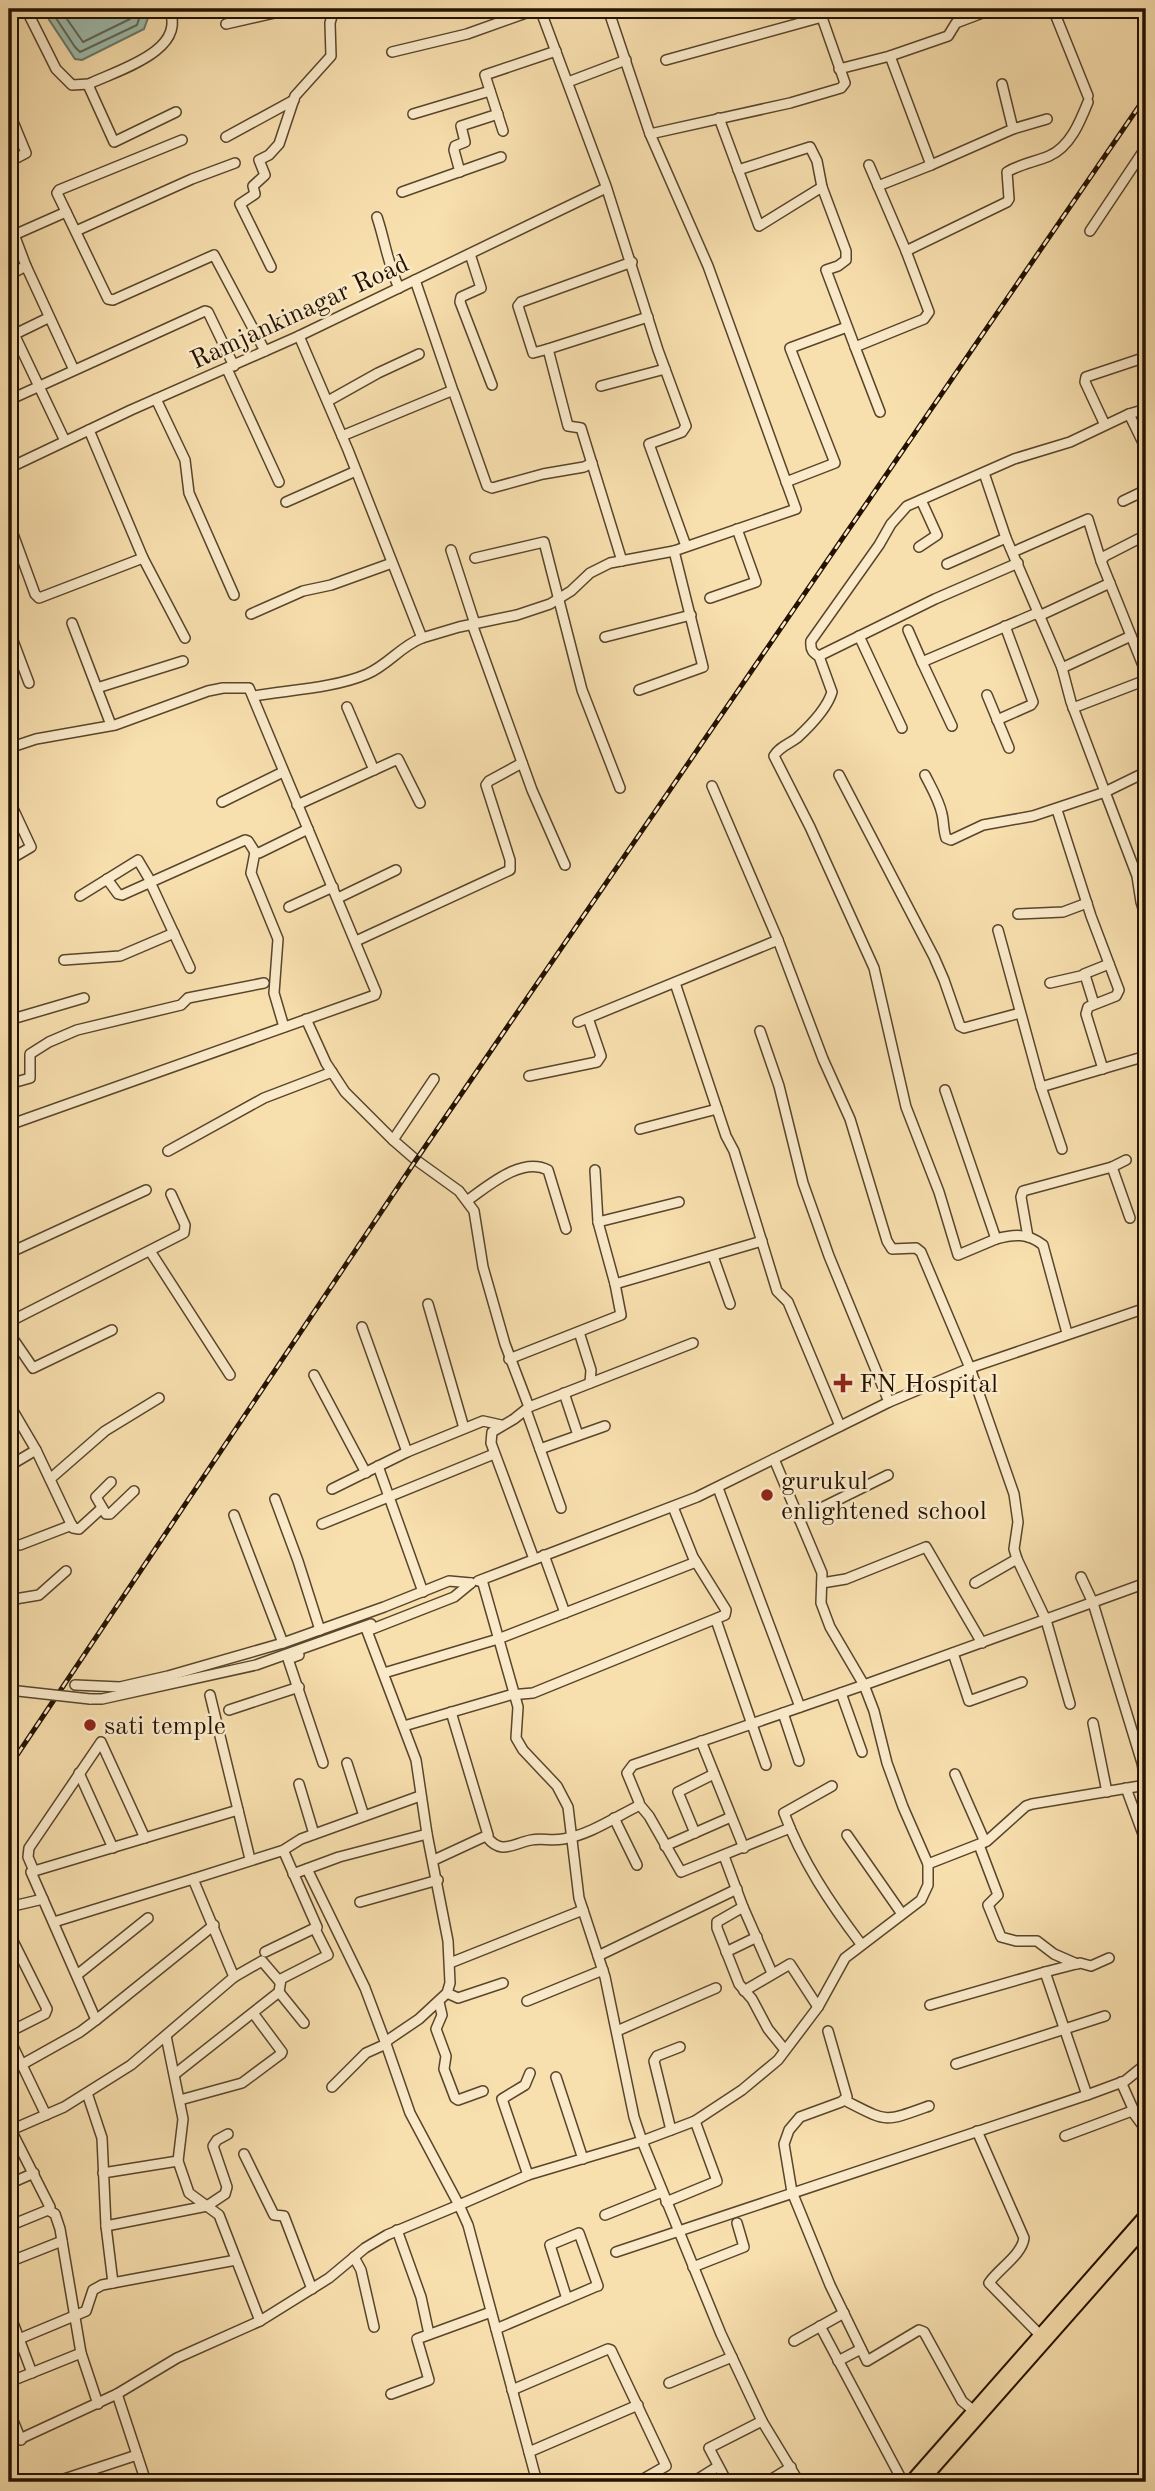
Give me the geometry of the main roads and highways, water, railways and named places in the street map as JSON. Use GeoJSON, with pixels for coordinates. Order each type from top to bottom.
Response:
{"type":"FeatureCollection","features":[{"type":"Feature","properties":{"kind":"main road"},"geometry":{"type":"LineString","coordinates":[[910,2482],[1146,2214]]}},
{"type":"Feature","properties":{"kind":"main road"},"geometry":{"type":"LineString","coordinates":[[922,2482],[1146,2228]]}},
{"type":"Feature","properties":{"kind":"water"},"geometry":{"type":"Polygon","coordinates":[[[42,9],[148,9],[149,15],[144,29],[82,60],[75,59],[42,9]]]}},
{"type":"Feature","properties":{"kind":"railway"},"geometry":{"type":"LineString","coordinates":[[9,1767],[416,1160],[1146,96]]}},
{"type":"Feature","properties":{"kind":"place","name":"FN Hospital"},"geometry":{"type":"Point","coordinates":[843,1383]}},
{"type":"Feature","properties":{"kind":"place","name":"gurukul enlightened school"},"geometry":{"type":"Point","coordinates":[767,1495]}},
{"type":"Feature","properties":{"kind":"place","name":"sati temple"},"geometry":{"type":"Point","coordinates":[90,1725]}}]}
